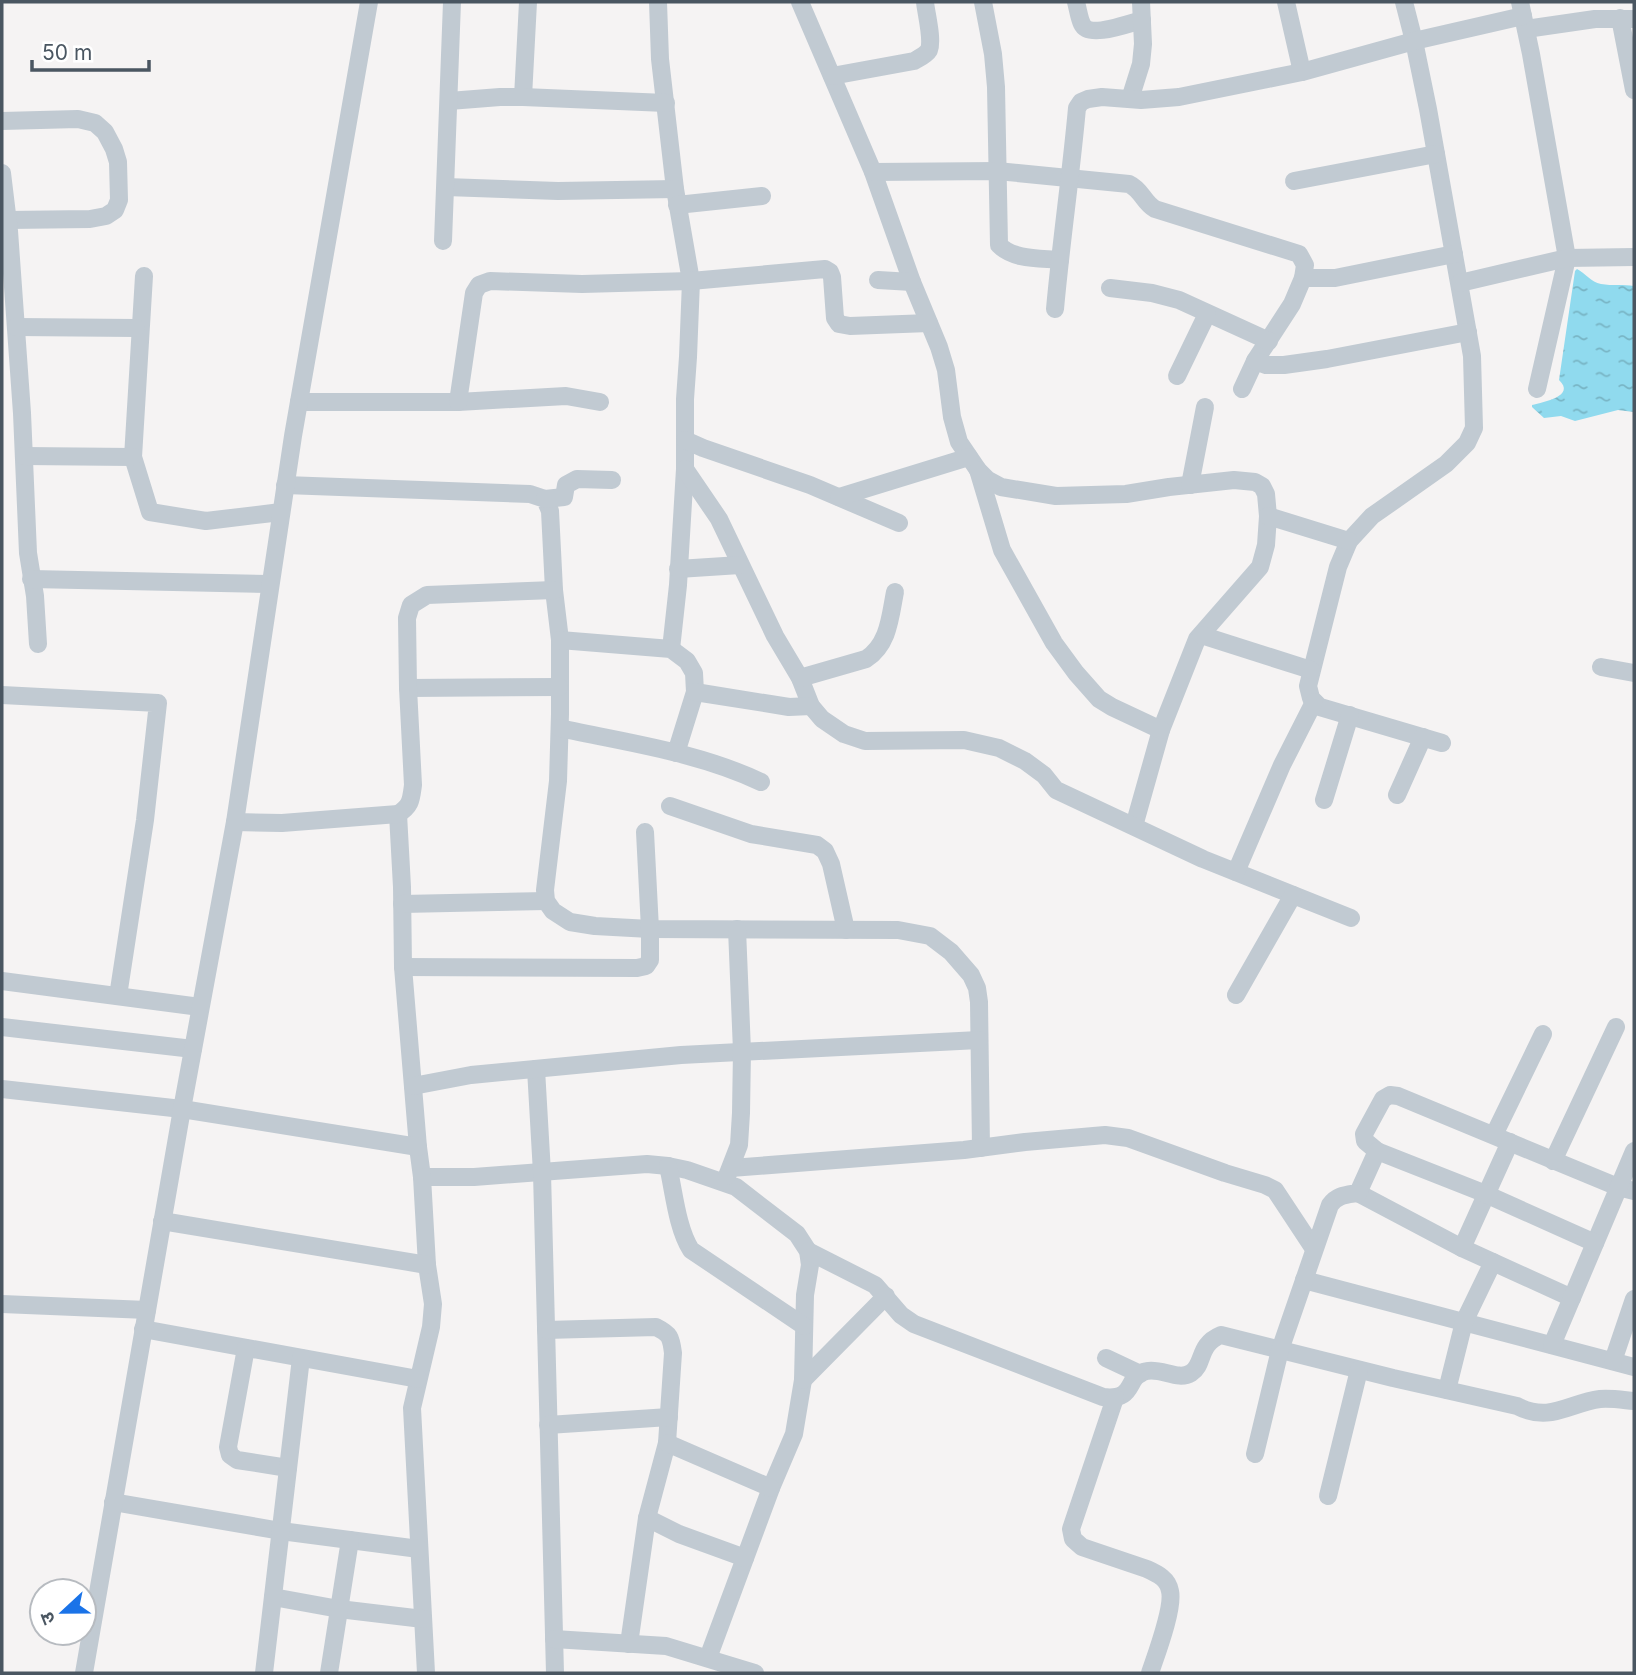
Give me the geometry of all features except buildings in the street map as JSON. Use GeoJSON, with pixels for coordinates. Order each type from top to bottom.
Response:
{"type":"FeatureCollection","features":[{"type":"Feature","properties":{"kind":"street"},"geometry":{"type":"LineString","coordinates":[[84,1673],[181,1109],[235,821],[285,485],[369,2]]}},
{"type":"Feature","properties":{"kind":"street"},"geometry":{"type":"LineString","coordinates":[[443,241],[452,2]]}},
{"type":"Feature","properties":{"kind":"street"},"geometry":{"type":"LineString","coordinates":[[523,97],[528,2]]}},
{"type":"Feature","properties":{"kind":"street"},"geometry":{"type":"LineString","coordinates":[[658,2],[660,59],[676,197],[691,281],[685,399],[685,469],[671,649]]}},
{"type":"Feature","properties":{"kind":"street"},"geometry":{"type":"LineString","coordinates":[[800,2],[873,172],[912,282],[939,347],[946,370],[952,417],[959,442],[988,480],[1001,486],[1056,496],[1126,494],[1234,480],[1255,482],[1262,486],[1266,494],[1266,545],[1260,566],[1197,639],[1161,730],[1134,826]]}},
{"type":"Feature","properties":{"kind":"street"},"geometry":{"type":"LineString","coordinates":[[832,76],[914,61],[922,57],[929,50],[930,37],[925,2]]}},
{"type":"Feature","properties":{"kind":"street"},"geometry":{"type":"LineString","coordinates":[[983,2],[996,87],[999,246],[1014,255],[1060,260]]}},
{"type":"Feature","properties":{"kind":"street"},"geometry":{"type":"LineString","coordinates":[[1076,2],[1082,24],[1088,30],[1096,31],[1142,20]]}},
{"type":"Feature","properties":{"kind":"street"},"geometry":{"type":"LineString","coordinates":[[1130,99],[1141,64],[1141,2]]}},
{"type":"Feature","properties":{"kind":"street"},"geometry":{"type":"LineString","coordinates":[[1286,2],[1302,72]]}},
{"type":"Feature","properties":{"kind":"street"},"geometry":{"type":"LineString","coordinates":[[1405,2],[1436,154],[1472,356],[1475,428],[1467,443],[1446,464],[1372,516],[1349,541],[1338,567],[1308,686],[1311,698],[1320,706],[1443,743]]}},
{"type":"Feature","properties":{"kind":"street"},"geometry":{"type":"LineString","coordinates":[[1523,16],[1567,258],[1537,388]]}},
{"type":"Feature","properties":{"kind":"street"},"geometry":{"type":"LineString","coordinates":[[1055,309],[1077,108],[1081,102],[1088,99],[1179,97],[1302,72],[1414,41],[1523,16],[1627,19],[1634,90]]}},
{"type":"Feature","properties":{"kind":"street"},"geometry":{"type":"LineString","coordinates":[[449,102],[523,97],[666,103]]}},
{"type":"Feature","properties":{"kind":"street"},"geometry":{"type":"LineString","coordinates":[[2,121],[78,118],[95,122],[105,132],[118,162],[119,200],[115,210],[106,216],[90,219],[8,220]]}},
{"type":"Feature","properties":{"kind":"street"},"geometry":{"type":"LineString","coordinates":[[1294,181],[1436,154]]}},
{"type":"Feature","properties":{"kind":"street"},"geometry":{"type":"LineString","coordinates":[[873,172],[997,171],[1129,184],[1136,187],[1155,209],[1298,254],[1305,265],[1303,278],[1292,304],[1255,361],[1242,389]]}},
{"type":"Feature","properties":{"kind":"street"},"geometry":{"type":"LineString","coordinates":[[2,173],[8,220],[6,251],[16,327],[28,553],[35,596],[38,644]]}},
{"type":"Feature","properties":{"kind":"street"},"geometry":{"type":"LineString","coordinates":[[446,187],[676,197],[762,196]]}},
{"type":"Feature","properties":{"kind":"street"},"geometry":{"type":"LineString","coordinates":[[1303,278],[1335,278],[1454,254]]}},
{"type":"Feature","properties":{"kind":"street"},"geometry":{"type":"LineString","coordinates":[[1460,283],[1567,258],[1634,257]]}},
{"type":"Feature","properties":{"kind":"street"},"geometry":{"type":"LineString","coordinates":[[458,402],[474,293],[479,285],[490,281],[582,284],[691,281],[825,269],[832,277],[835,318],[839,324],[850,326],[929,323]]}},
{"type":"Feature","properties":{"kind":"street"},"geometry":{"type":"LineString","coordinates":[[144,276],[133,457],[150,512],[206,521],[281,512]]}},
{"type":"Feature","properties":{"kind":"street"},"geometry":{"type":"LineString","coordinates":[[878,280],[912,282]]}},
{"type":"Feature","properties":{"kind":"street"},"geometry":{"type":"LineString","coordinates":[[1110,288],[1152,293],[1179,300],[1269,341]]}},
{"type":"Feature","properties":{"kind":"street"},"geometry":{"type":"LineString","coordinates":[[1177,376],[1208,314]]}},
{"type":"Feature","properties":{"kind":"street"},"geometry":{"type":"LineString","coordinates":[[16,327],[136,328]]}},
{"type":"Feature","properties":{"kind":"street"},"geometry":{"type":"LineString","coordinates":[[1255,361],[1266,365],[1284,365],[1468,332]]}},
{"type":"Feature","properties":{"kind":"street"},"geometry":{"type":"LineString","coordinates":[[299,402],[458,402],[566,396],[600,402]]}},
{"type":"Feature","properties":{"kind":"street"},"geometry":{"type":"LineString","coordinates":[[1191,485],[1205,407]]}},
{"type":"Feature","properties":{"kind":"street"},"geometry":{"type":"LineString","coordinates":[[685,440],[810,485],[899,523]]}},
{"type":"Feature","properties":{"kind":"street"},"geometry":{"type":"LineString","coordinates":[[24,456],[133,457]]}},
{"type":"Feature","properties":{"kind":"street"},"geometry":{"type":"LineString","coordinates":[[839,497],[973,463]]}},
{"type":"Feature","properties":{"kind":"street"},"geometry":{"type":"LineString","coordinates":[[973,463],[1002,550],[1054,643],[1099,699],[1161,730]]}},
{"type":"Feature","properties":{"kind":"street"},"geometry":{"type":"LineString","coordinates":[[685,469],[719,519],[775,636],[800,678],[811,706],[822,719],[845,734],[865,741],[964,740],[999,748],[1025,761],[1044,775],[1056,790],[1203,859],[1352,918]]}},
{"type":"Feature","properties":{"kind":"street"},"geometry":{"type":"LineString","coordinates":[[285,485],[530,494],[545,499],[564,497],[566,485],[577,480],[612,480]]}},
{"type":"Feature","properties":{"kind":"street"},"geometry":{"type":"LineString","coordinates":[[545,499],[550,511],[554,590],[560,640],[558,781],[546,901],[553,911],[570,922],[595,926],[650,929],[898,930],[930,936],[951,952],[971,975],[977,988],[981,1148]]}},
{"type":"Feature","properties":{"kind":"street"},"geometry":{"type":"LineString","coordinates":[[1268,516],[1349,541]]}},
{"type":"Feature","properties":{"kind":"street"},"geometry":{"type":"LineString","coordinates":[[678,569],[740,565]]}},
{"type":"Feature","properties":{"kind":"street"},"geometry":{"type":"LineString","coordinates":[[31,579],[270,584]]}},
{"type":"Feature","properties":{"kind":"street"},"geometry":{"type":"LineString","coordinates":[[235,821],[282,823],[398,814],[407,809],[413,785],[407,618],[411,604],[427,594],[554,590]]}},
{"type":"Feature","properties":{"kind":"street"},"geometry":{"type":"LineString","coordinates":[[800,678],[866,659],[875,653],[886,636],[895,592]]}},
{"type":"Feature","properties":{"kind":"street"},"geometry":{"type":"LineString","coordinates":[[1201,635],[1311,670]]}},
{"type":"Feature","properties":{"kind":"street"},"geometry":{"type":"LineString","coordinates":[[560,640],[671,649],[687,660],[694,673],[695,692],[676,753]]}},
{"type":"Feature","properties":{"kind":"street"},"geometry":{"type":"LineString","coordinates":[[1601,667],[1634,673]]}},
{"type":"Feature","properties":{"kind":"street"},"geometry":{"type":"LineString","coordinates":[[408,688],[559,687]]}},
{"type":"Feature","properties":{"kind":"street"},"geometry":{"type":"LineString","coordinates":[[695,692],[789,707],[811,706]]}},
{"type":"Feature","properties":{"kind":"street"},"geometry":{"type":"LineString","coordinates":[[2,695],[158,703],[145,820],[118,996]]}},
{"type":"Feature","properties":{"kind":"street"},"geometry":{"type":"LineString","coordinates":[[1236,872],[1282,765],[1314,702]]}},
{"type":"Feature","properties":{"kind":"street"},"geometry":{"type":"LineString","coordinates":[[1324,800],[1350,715]]}},
{"type":"Feature","properties":{"kind":"street"},"geometry":{"type":"LineString","coordinates":[[560,728],[676,753],[734,769],[761,782]]}},
{"type":"Feature","properties":{"kind":"street"},"geometry":{"type":"LineString","coordinates":[[1397,795],[1423,737]]}},
{"type":"Feature","properties":{"kind":"street"},"geometry":{"type":"LineString","coordinates":[[670,806],[751,834],[822,848],[831,864],[845,930]]}},
{"type":"Feature","properties":{"kind":"street"},"geometry":{"type":"LineString","coordinates":[[398,814],[403,967],[427,1265],[433,1304],[431,1328],[412,1408],[426,1673]]}},
{"type":"Feature","properties":{"kind":"street"},"geometry":{"type":"LineString","coordinates":[[403,967],[637,968],[649,964],[645,832]]}},
{"type":"Feature","properties":{"kind":"street"},"geometry":{"type":"LineString","coordinates":[[1236,995],[1293,895]]}},
{"type":"Feature","properties":{"kind":"street"},"geometry":{"type":"LineString","coordinates":[[402,904],[546,901]]}},
{"type":"Feature","properties":{"kind":"street"},"geometry":{"type":"LineString","coordinates":[[727,1175],[739,1145],[742,1051],[737,929]]}},
{"type":"Feature","properties":{"kind":"street"},"geometry":{"type":"LineString","coordinates":[[2,981],[200,1007]]}},
{"type":"Feature","properties":{"kind":"street"},"geometry":{"type":"LineString","coordinates":[[2,1027],[193,1049]]}},
{"type":"Feature","properties":{"kind":"street"},"geometry":{"type":"LineString","coordinates":[[1553,1161],[1616,1027]]}},
{"type":"Feature","properties":{"kind":"street"},"geometry":{"type":"LineString","coordinates":[[1462,1248],[1486,1194],[1502,1139],[1543,1034]]}},
{"type":"Feature","properties":{"kind":"street"},"geometry":{"type":"LineString","coordinates":[[413,1086],[471,1075],[742,1051],[979,1040]]}},
{"type":"Feature","properties":{"kind":"street"},"geometry":{"type":"LineString","coordinates":[[536,1069],[542,1172],[555,1673]]}},
{"type":"Feature","properties":{"kind":"street"},"geometry":{"type":"LineString","coordinates":[[2,1089],[181,1109],[418,1147]]}},
{"type":"Feature","properties":{"kind":"street"},"geometry":{"type":"LineString","coordinates":[[1595,1244],[1486,1194],[1377,1152],[1365,1141],[1364,1134],[1383,1099],[1390,1095],[1398,1096],[1626,1189]]}},
{"type":"Feature","properties":{"kind":"street"},"geometry":{"type":"LineString","coordinates":[[422,1177],[474,1177],[647,1164],[727,1175],[1105,1135],[1128,1138],[1275,1190],[1314,1249]]}},
{"type":"Feature","properties":{"kind":"street"},"geometry":{"type":"LineString","coordinates":[[1552,1345],[1595,1244],[1626,1189],[1634,1151]]}},
{"type":"Feature","properties":{"kind":"street"},"geometry":{"type":"LineString","coordinates":[[1358,1194],[1377,1152]]}},
{"type":"Feature","properties":{"kind":"street"},"geometry":{"type":"LineString","coordinates":[[668,1166],[682,1230],[691,1250],[804,1326]]}},
{"type":"Feature","properties":{"kind":"street"},"geometry":{"type":"LineString","coordinates":[[708,1658],[771,1488],[794,1434],[803,1380],[805,1295],[810,1265],[808,1251],[797,1234],[736,1187],[727,1175]]}},
{"type":"Feature","properties":{"kind":"street"},"geometry":{"type":"LineString","coordinates":[[1255,1454],[1280,1350],[1330,1205],[1342,1195],[1358,1194],[1462,1248],[1572,1297]]}},
{"type":"Feature","properties":{"kind":"street"},"geometry":{"type":"LineString","coordinates":[[162,1221],[427,1265]]}},
{"type":"Feature","properties":{"kind":"street"},"geometry":{"type":"LineString","coordinates":[[808,1251],[875,1285],[901,1315],[914,1324],[1103,1397],[1115,1398],[1124,1395],[1138,1375],[1146,1371],[1188,1375],[1194,1371],[1208,1342],[1220,1335],[1517,1406],[1527,1411],[1551,1413],[1598,1399],[1634,1401]]}},
{"type":"Feature","properties":{"kind":"street"},"geometry":{"type":"LineString","coordinates":[[1447,1390],[1464,1322],[1493,1262]]}},
{"type":"Feature","properties":{"kind":"street"},"geometry":{"type":"LineString","coordinates":[[1304,1280],[1634,1367]]}},
{"type":"Feature","properties":{"kind":"street"},"geometry":{"type":"LineString","coordinates":[[803,1380],[886,1296]]}},
{"type":"Feature","properties":{"kind":"street"},"geometry":{"type":"LineString","coordinates":[[1613,1362],[1634,1299]]}},
{"type":"Feature","properties":{"kind":"street"},"geometry":{"type":"LineString","coordinates":[[2,1304],[148,1310]]}},
{"type":"Feature","properties":{"kind":"street"},"geometry":{"type":"LineString","coordinates":[[546,1330],[656,1327],[667,1332],[671,1340],[673,1353],[667,1443],[647,1518],[629,1644]]}},
{"type":"Feature","properties":{"kind":"street"},"geometry":{"type":"LineString","coordinates":[[143,1329],[418,1379]]}},
{"type":"Feature","properties":{"kind":"street"},"geometry":{"type":"LineString","coordinates":[[246,1348],[228,1447],[230,1455],[237,1460],[288,1468]]}},
{"type":"Feature","properties":{"kind":"street"},"geometry":{"type":"LineString","coordinates":[[264,1673],[301,1358]]}},
{"type":"Feature","properties":{"kind":"street"},"geometry":{"type":"LineString","coordinates":[[1106,1358],[1140,1374]]}},
{"type":"Feature","properties":{"kind":"street"},"geometry":{"type":"LineString","coordinates":[[1328,1496],[1359,1370]]}},
{"type":"Feature","properties":{"kind":"street"},"geometry":{"type":"LineString","coordinates":[[1115,1398],[1071,1529],[1073,1539],[1082,1547],[1147,1569],[1165,1580],[1170,1591],[1171,1605],[1150,1673]]}},
{"type":"Feature","properties":{"kind":"street"},"geometry":{"type":"LineString","coordinates":[[548,1425],[669,1418]]}},
{"type":"Feature","properties":{"kind":"street"},"geometry":{"type":"LineString","coordinates":[[667,1443],[771,1488]]}},
{"type":"Feature","properties":{"kind":"street"},"geometry":{"type":"LineString","coordinates":[[113,1502],[281,1531],[419,1549]]}},
{"type":"Feature","properties":{"kind":"street"},"geometry":{"type":"LineString","coordinates":[[647,1518],[679,1534],[745,1558]]}},
{"type":"Feature","properties":{"kind":"street"},"geometry":{"type":"LineString","coordinates":[[329,1673],[350,1540]]}},
{"type":"Feature","properties":{"kind":"street"},"geometry":{"type":"LineString","coordinates":[[273,1597],[339,1609],[423,1619]]}},
{"type":"Feature","properties":{"kind":"street"},"geometry":{"type":"LineString","coordinates":[[554,1639],[666,1646],[755,1673]]}},
{"type":"Feature","properties":{"kind":"water"},"geometry":{"type":"Polygon","coordinates":[[[1577,269],[1597,283],[1634,286],[1634,412],[1618,410],[1575,421],[1561,416],[1544,418],[1532,407],[1556,397],[1564,390],[1559,380],[1577,269]]]}}]}
